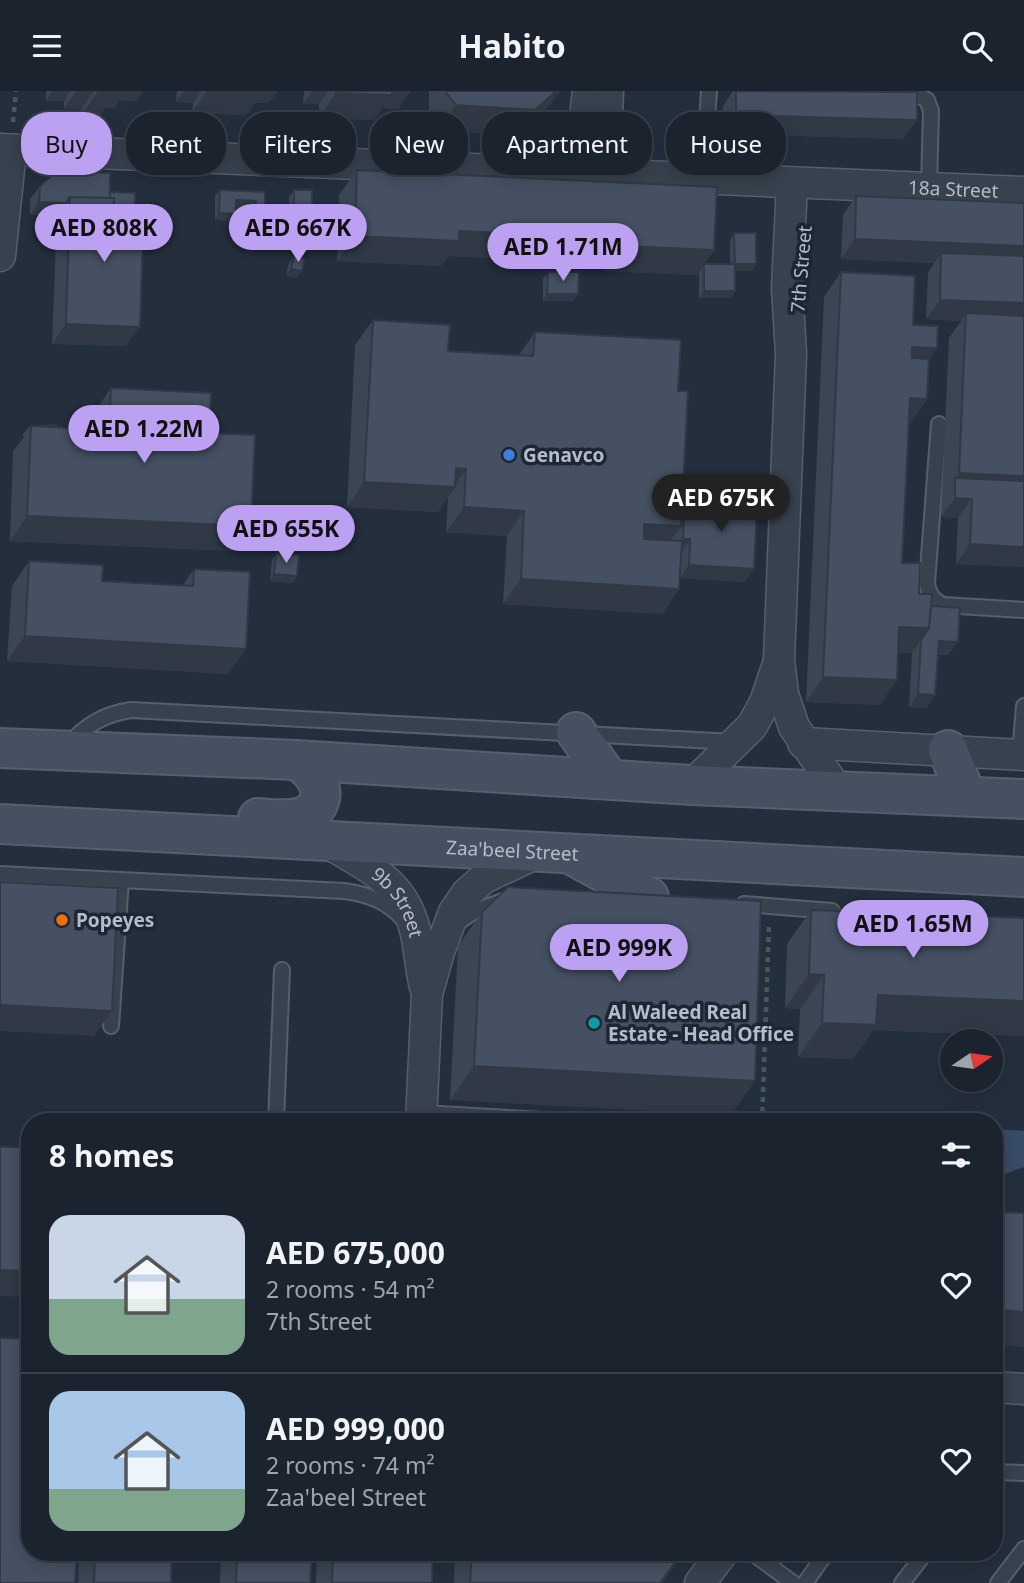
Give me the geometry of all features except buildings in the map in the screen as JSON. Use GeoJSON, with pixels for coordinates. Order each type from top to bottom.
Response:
{"type":"FeatureCollection","features":[{"type":"Feature","properties":{"kind":"main road"},"geometry":{"type":"LineString","coordinates":[[576,732],[609,779]]}},
{"type":"Feature","properties":{"kind":"main road"},"geometry":{"type":"LineString","coordinates":[[6,741],[61,752],[296,760],[692,785],[838,791],[1010,780]]}},
{"type":"Feature","properties":{"kind":"main road"},"geometry":{"type":"LineString","coordinates":[[948,750],[1010,780]]}},
{"type":"Feature","properties":{"kind":"main road"},"geometry":{"type":"LineString","coordinates":[[103,828],[120,816],[140,812],[276,819],[307,815],[318,805],[321,790],[317,776],[296,760]]}},
{"type":"Feature","properties":{"kind":"main road","name":"Zaa'beel Street"},"geometry":{"type":"LineString","coordinates":[[0,824],[1024,877]]}},
{"type":"Feature","properties":{"kind":"main road"},"geometry":{"type":"LineString","coordinates":[[554,851],[656,898]]}},
{"type":"Feature","properties":{"kind":"street"},"geometry":{"type":"LineString","coordinates":[[588,91],[589,112]]}},
{"type":"Feature","properties":{"kind":"street"},"geometry":{"type":"LineString","coordinates":[[604,112],[608,91]]}},
{"type":"Feature","properties":{"kind":"street"},"geometry":{"type":"LineString","coordinates":[[0,256],[6,150]]}},
{"type":"Feature","properties":{"kind":"street","name":"18a Street"},"geometry":{"type":"LineString","coordinates":[[6,150],[482,169]]}},
{"type":"Feature","properties":{"kind":"street","name":"18a Street"},"geometry":{"type":"LineString","coordinates":[[610,175],[1024,192]]}},
{"type":"Feature","properties":{"kind":"street","name":"7th Street"},"geometry":{"type":"LineString","coordinates":[[800,183],[787,288],[791,353],[779,660],[783,694],[794,727],[838,791]]}},
{"type":"Feature","properties":{"kind":"street","name":"7th Street"},"geometry":{"type":"LineString","coordinates":[[692,785],[752,726],[779,660]]}},
{"type":"Feature","properties":{"kind":"street"},"geometry":{"type":"LineString","coordinates":[[803,743],[948,750],[1010,780]]}},
{"type":"Feature","properties":{"kind":"street","name":"9b Street"},"geometry":{"type":"LineString","coordinates":[[325,841],[392,885],[403,898],[411,913],[418,940],[427,994]]}},
{"type":"Feature","properties":{"kind":"street","name":"9b Street"},"geometry":{"type":"LineString","coordinates":[[422,1113],[427,994],[454,912],[467,893],[484,878],[554,851]]}},
{"type":"Feature","properties":{"kind":"street"},"geometry":{"type":"LineString","coordinates":[[1003,1388],[1024,1389]]}},
{"type":"Feature","properties":{"kind":"street"},"geometry":{"type":"LineString","coordinates":[[700,1583],[716,1561]]}},
{"type":"Feature","properties":{"kind":"lane"},"geometry":{"type":"LineString","coordinates":[[703,180],[709,91]]}},
{"type":"Feature","properties":{"kind":"lane"},"geometry":{"type":"LineString","coordinates":[[867,91],[917,95],[927,100],[931,111],[929,188]]}},
{"type":"Feature","properties":{"kind":"lane"},"geometry":{"type":"LineString","coordinates":[[939,424],[927,583],[929,593],[935,601],[943,605],[1024,610]]}},
{"type":"Feature","properties":{"kind":"lane"},"geometry":{"type":"LineString","coordinates":[[1010,780],[1024,706]]}},
{"type":"Feature","properties":{"kind":"lane"},"geometry":{"type":"LineString","coordinates":[[61,752],[92,723],[104,716],[131,710],[737,742]]}},
{"type":"Feature","properties":{"kind":"lane"},"geometry":{"type":"LineString","coordinates":[[0,874],[363,894],[396,912],[418,940]]}},
{"type":"Feature","properties":{"kind":"lane"},"geometry":{"type":"LineString","coordinates":[[111,1026],[121,880]]}},
{"type":"Feature","properties":{"kind":"lane"},"geometry":{"type":"LineString","coordinates":[[447,930],[473,912],[496,901],[525,895]]}},
{"type":"Feature","properties":{"kind":"lane"},"geometry":{"type":"LineString","coordinates":[[611,895],[656,898]]}},
{"type":"Feature","properties":{"kind":"lane"},"geometry":{"type":"LineString","coordinates":[[730,903],[850,913]]}},
{"type":"Feature","properties":{"kind":"lane"},"geometry":{"type":"LineString","coordinates":[[276,1113],[282,970]]}},
{"type":"Feature","properties":{"kind":"lane"},"geometry":{"type":"LineString","coordinates":[[1003,1472],[1024,1473]]}},
{"type":"Feature","properties":{"kind":"lane"},"geometry":{"type":"LineString","coordinates":[[998,1583],[1024,1549]]}},
{"type":"Feature","properties":{"kind":"lane"},"geometry":{"type":"LineString","coordinates":[[763,1561],[793,1583]]}},
{"type":"Feature","properties":{"kind":"lane"},"geometry":{"type":"LineString","coordinates":[[805,1583],[821,1561]]}},
{"type":"Feature","properties":{"kind":"lane"},"geometry":{"type":"LineString","coordinates":[[902,1583],[919,1561]]}},
{"type":"Feature","properties":{"kind":"path"},"geometry":{"type":"LineString","coordinates":[[762,1113],[770,907]]}},
{"type":"Feature","properties":{"kind":"water"},"geometry":{"type":"Polygon","coordinates":[[[1003,1130],[1024,1131],[1024,1167],[1003,1175],[1003,1130]]]}},
{"type":"Feature","properties":{"kind":"place","name":"Genavco"},"geometry":{"type":"Point","coordinates":[509,455]}},
{"type":"Feature","properties":{"kind":"place","name":"Popeyes"},"geometry":{"type":"Point","coordinates":[62,920]}},
{"type":"Feature","properties":{"kind":"place","name":"Al Waleed Real Estate - Head Office"},"geometry":{"type":"Point","coordinates":[594,1023]}}]}
